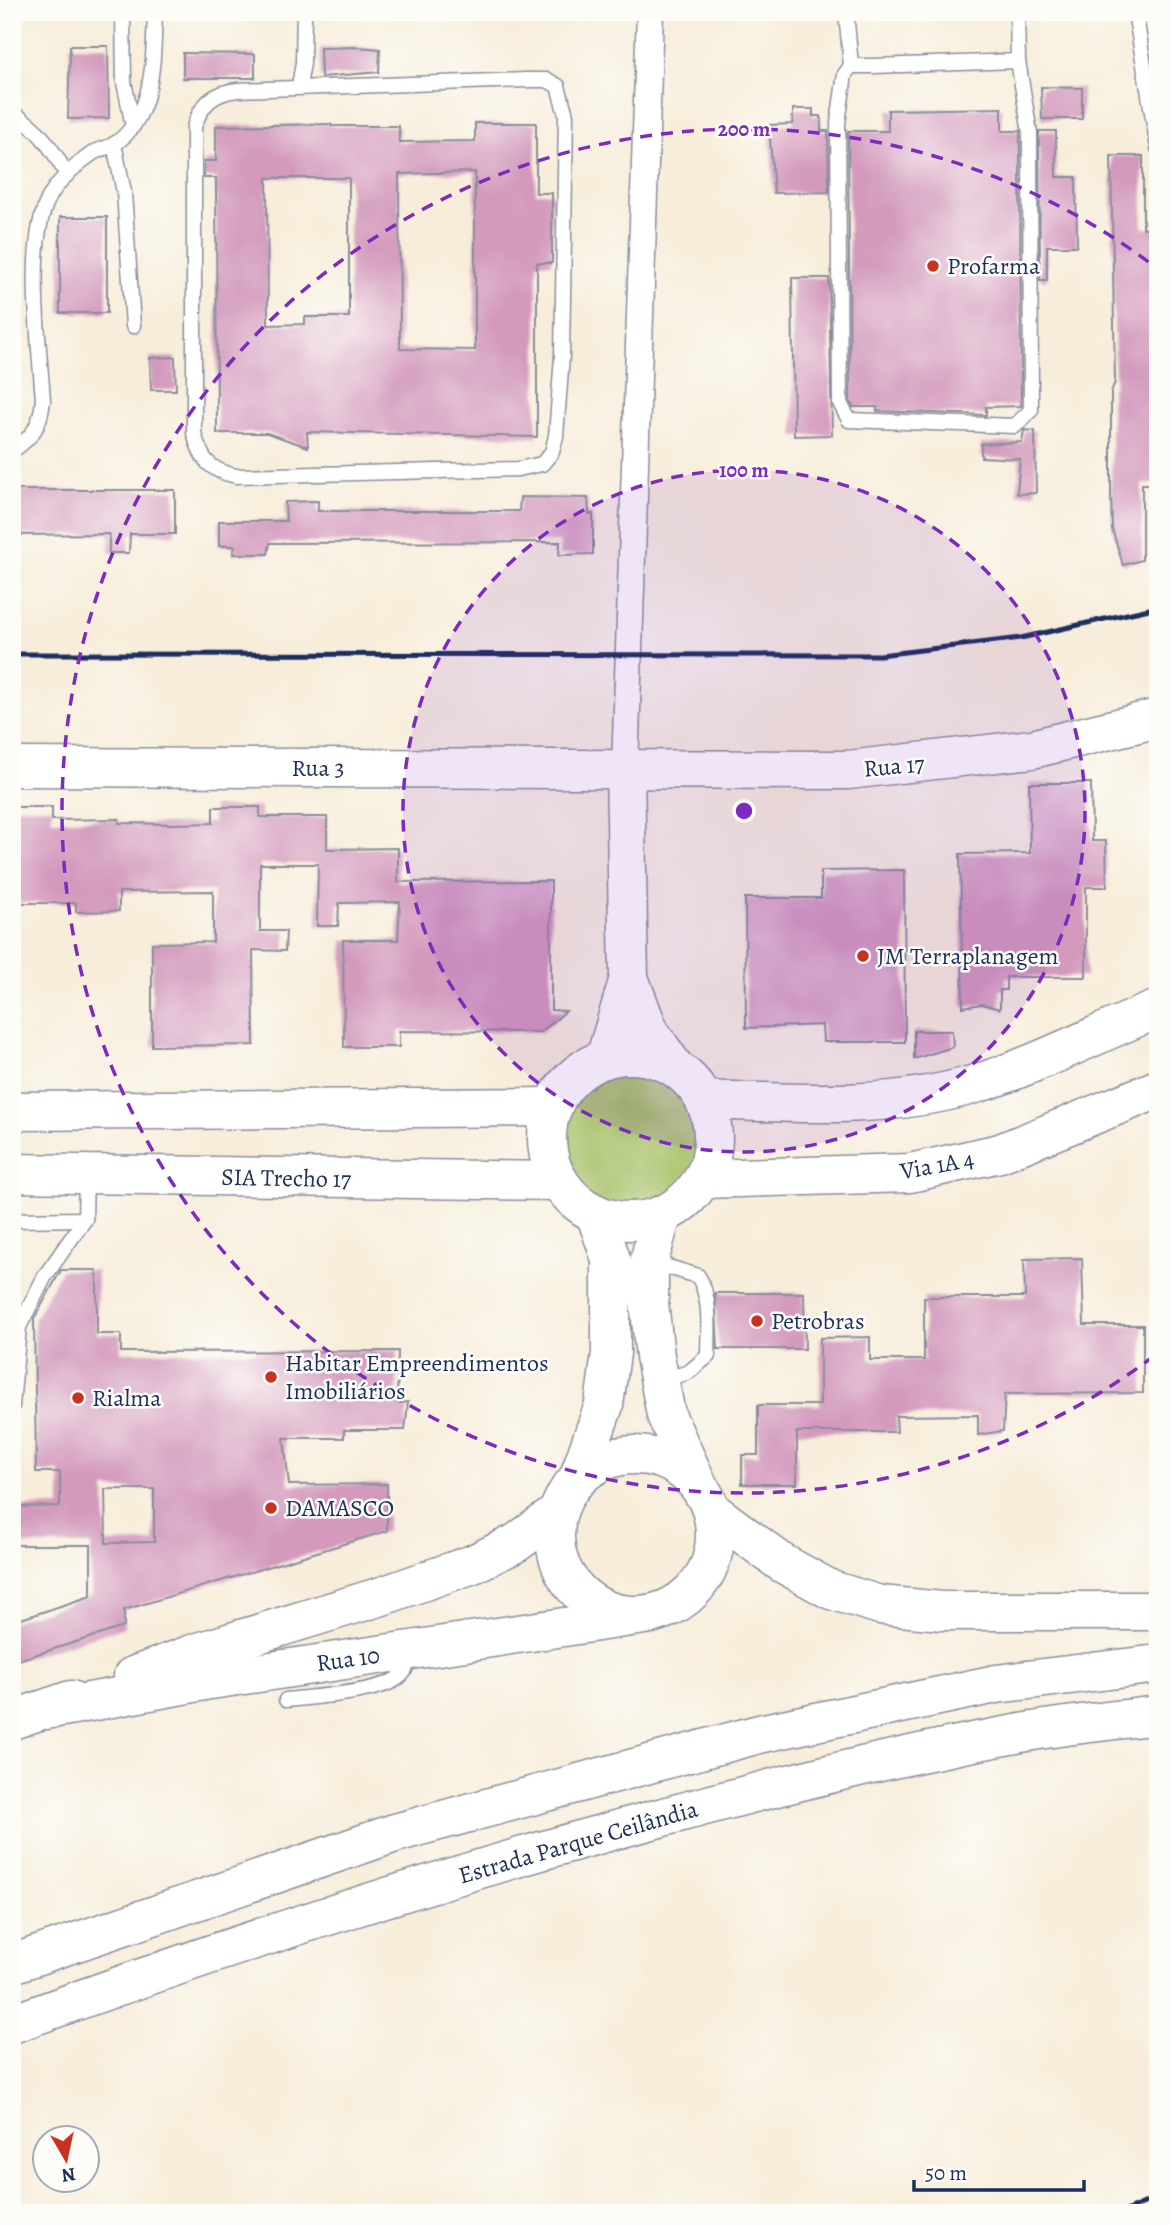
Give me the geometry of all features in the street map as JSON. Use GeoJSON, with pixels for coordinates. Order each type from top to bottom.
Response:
{"type":"FeatureCollection","features":[{"type":"Feature","properties":{"kind":"main road","name":"Rua 17"},"geometry":{"type":"LineString","coordinates":[[625,769],[848,770],[923,764],[1032,750],[1158,718]]}},
{"type":"Feature","properties":{"kind":"main road","name":"Rua 3"},"geometry":{"type":"LineString","coordinates":[[12,766],[625,769]]}},
{"type":"Feature","properties":{"kind":"main road"},"geometry":{"type":"LineString","coordinates":[[605,1059],[629,978],[625,769]]}},
{"type":"Feature","properties":{"kind":"main road"},"geometry":{"type":"LineString","coordinates":[[629,978],[649,1031],[674,1067]]}},
{"type":"Feature","properties":{"kind":"main road"},"geometry":{"type":"LineString","coordinates":[[705,1100],[797,1103],[927,1095],[975,1084],[1158,1009]]}},
{"type":"Feature","properties":{"kind":"main road"},"geometry":{"type":"LineString","coordinates":[[629,1055],[652,1058],[674,1067],[692,1081],[705,1100],[712,1120],[714,1142],[703,1179],[685,1200],[662,1215],[639,1220],[617,1220],[595,1213],[574,1199],[559,1181],[550,1162],[547,1142],[552,1107],[574,1078],[605,1059],[629,1055]]}},
{"type":"Feature","properties":{"kind":"main road","name":"Via 1A 4"},"geometry":{"type":"LineString","coordinates":[[703,1179],[910,1173],[1000,1153],[1158,1089]]}},
{"type":"Feature","properties":{"kind":"main road"},"geometry":{"type":"LineString","coordinates":[[12,1111],[552,1107]]}},
{"type":"Feature","properties":{"kind":"main road"},"geometry":{"type":"LineString","coordinates":[[57,1111],[74,1173]]}},
{"type":"Feature","properties":{"kind":"main road","name":"SIA Trecho 17"},"geometry":{"type":"LineString","coordinates":[[12,1174],[559,1181]]}},
{"type":"Feature","properties":{"kind":"main road"},"geometry":{"type":"LineString","coordinates":[[579,1476],[604,1405],[611,1353],[611,1259],[595,1213]]}},
{"type":"Feature","properties":{"kind":"main road"},"geometry":{"type":"LineString","coordinates":[[662,1215],[649,1261],[649,1302],[659,1381],[666,1415],[705,1498],[716,1538],[710,1564],[696,1587],[676,1605],[651,1614],[623,1615],[597,1607],[575,1590],[560,1567],[556,1553],[553,1540],[557,1513],[565,1493],[579,1476],[601,1462],[627,1455],[654,1457],[678,1467],[705,1498],[782,1563],[831,1590],[880,1605],[942,1611],[1158,1611]]}},
{"type":"Feature","properties":{"kind":"main road","name":"Rua 10"},"geometry":{"type":"LineString","coordinates":[[29,1715],[192,1654],[382,1596],[473,1564],[516,1543],[557,1513]]}},
{"type":"Feature","properties":{"kind":"main road","name":"Rua 10"},"geometry":{"type":"LineString","coordinates":[[29,1715],[204,1681],[651,1614]]}},
{"type":"Feature","properties":{"kind":"main road"},"geometry":{"type":"LineString","coordinates":[[12,1964],[395,1833],[759,1734],[996,1684],[1158,1664]]}},
{"type":"Feature","properties":{"kind":"main road","name":"Estrada Parque Ceilândia"},"geometry":{"type":"LineString","coordinates":[[12,2024],[404,1892],[572,1841],[783,1784],[1018,1734],[1158,1715]]}},
{"type":"Feature","properties":{"kind":"street"},"geometry":{"type":"LineString","coordinates":[[625,769],[650,12]]}},
{"type":"Feature","properties":{"kind":"lane"},"geometry":{"type":"LineString","coordinates":[[123,12],[124,82],[133,126]]}},
{"type":"Feature","properties":{"kind":"lane"},"geometry":{"type":"LineString","coordinates":[[12,451],[32,438],[41,421],[43,401],[35,267],[49,195],[93,153],[114,144],[133,126],[152,83],[155,12]]}},
{"type":"Feature","properties":{"kind":"lane"},"geometry":{"type":"LineString","coordinates":[[299,86],[303,63],[304,12]]}},
{"type":"Feature","properties":{"kind":"lane"},"geometry":{"type":"LineString","coordinates":[[846,12],[851,66],[845,74],[838,122],[840,403],[843,413],[849,420],[1015,426],[1031,410],[1030,133],[1018,61],[1017,12]]}},
{"type":"Feature","properties":{"kind":"lane"},"geometry":{"type":"LineString","coordinates":[[1135,12],[1148,102],[1158,148]]}},
{"type":"Feature","properties":{"kind":"lane"},"geometry":{"type":"LineString","coordinates":[[851,66],[1018,61]]}},
{"type":"Feature","properties":{"kind":"lane"},"geometry":{"type":"LineString","coordinates":[[547,80],[558,86],[566,115],[562,356],[556,436],[552,452],[542,464],[518,469],[236,476],[217,472],[200,456],[194,433],[194,127],[199,110],[214,96],[225,92],[299,86],[394,87],[547,80]]}},
{"type":"Feature","properties":{"kind":"lane"},"geometry":{"type":"LineString","coordinates":[[12,113],[35,128],[50,145],[67,175]]}},
{"type":"Feature","properties":{"kind":"lane"},"geometry":{"type":"LineString","coordinates":[[114,144],[124,192],[134,326]]}},
{"type":"Feature","properties":{"kind":"lane"},"geometry":{"type":"LineString","coordinates":[[12,1406],[19,1327],[45,1276],[85,1219],[74,1173]]}},
{"type":"Feature","properties":{"kind":"lane"},"geometry":{"type":"LineString","coordinates":[[12,1220],[85,1219]]}},
{"type":"Feature","properties":{"kind":"lane"},"geometry":{"type":"LineString","coordinates":[[649,1261],[698,1276],[705,1287],[707,1305],[708,1356],[689,1373],[659,1381]]}},
{"type":"Feature","properties":{"kind":"lane"},"geometry":{"type":"LineString","coordinates":[[286,1700],[387,1686],[403,1675],[406,1650]]}},
{"type":"Feature","properties":{"kind":"green space"},"geometry":{"type":"Polygon","coordinates":[[[630,1066],[658,1072],[681,1087],[696,1110],[702,1138],[696,1166],[681,1189],[658,1204],[630,1210],[602,1204],[579,1189],[564,1166],[558,1138],[564,1110],[579,1087],[602,1072],[630,1066]]]}},
{"type":"Feature","properties":{"kind":"building"},"geometry":{"type":"Polygon","coordinates":[[[70,46],[108,46],[109,118],[68,119],[70,46]]]}},
{"type":"Feature","properties":{"kind":"building"},"geometry":{"type":"Polygon","coordinates":[[[320,48],[380,49],[379,72],[321,77],[320,48]]]}},
{"type":"Feature","properties":{"kind":"building"},"geometry":{"type":"Polygon","coordinates":[[[183,53],[255,54],[255,78],[183,78],[183,53]]]}},
{"type":"Feature","properties":{"kind":"building"},"geometry":{"type":"Polygon","coordinates":[[[1041,87],[1082,88],[1082,119],[1042,119],[1041,87]]]}},
{"type":"Feature","properties":{"kind":"building","name":"Profarma"},"geometry":{"type":"Polygon","coordinates":[[[1002,108],[1002,131],[1020,131],[1021,406],[986,407],[986,415],[877,411],[877,407],[853,407],[850,401],[848,131],[888,131],[888,110],[1002,108]]]}},
{"type":"Feature","properties":{"kind":"building"},"geometry":{"type":"Polygon","coordinates":[[[793,109],[813,109],[813,116],[821,116],[821,131],[828,131],[829,192],[774,193],[769,125],[793,124],[793,109]]]}},
{"type":"Feature","properties":{"kind":"building"},"geometry":{"type":"Polygon","coordinates":[[[475,123],[536,123],[536,193],[552,193],[552,263],[537,263],[537,437],[307,432],[308,447],[267,433],[217,433],[216,178],[204,178],[204,161],[216,161],[216,126],[399,126],[399,142],[475,141],[475,123]],[[475,172],[399,174],[400,349],[475,350],[475,172]],[[267,178],[268,325],[305,324],[305,317],[349,317],[349,178],[267,178]]]}},
{"type":"Feature","properties":{"kind":"building"},"geometry":{"type":"Polygon","coordinates":[[[1039,131],[1056,131],[1056,177],[1076,177],[1077,246],[1047,246],[1047,280],[1040,280],[1039,131]]]}},
{"type":"Feature","properties":{"kind":"building"},"geometry":{"type":"Polygon","coordinates":[[[1111,156],[1143,156],[1143,228],[1158,229],[1156,484],[1142,484],[1142,560],[1123,565],[1112,529],[1111,392],[1115,382],[1111,156]]]}},
{"type":"Feature","properties":{"kind":"building"},"geometry":{"type":"Polygon","coordinates":[[[60,217],[107,217],[107,313],[60,313],[60,217]]]}},
{"type":"Feature","properties":{"kind":"building"},"geometry":{"type":"Polygon","coordinates":[[[792,278],[829,278],[832,435],[794,436],[792,278]]]}},
{"type":"Feature","properties":{"kind":"building"},"geometry":{"type":"Polygon","coordinates":[[[175,357],[176,390],[151,390],[150,358],[175,357]]]}},
{"type":"Feature","properties":{"kind":"building"},"geometry":{"type":"Polygon","coordinates":[[[1024,430],[1035,431],[1036,493],[1017,494],[1020,459],[981,457],[981,444],[1022,442],[1024,430]]]}},
{"type":"Feature","properties":{"kind":"building"},"geometry":{"type":"Polygon","coordinates":[[[12,490],[175,490],[175,534],[130,534],[129,553],[109,553],[109,534],[12,535],[12,490]]]}},
{"type":"Feature","properties":{"kind":"building"},"geometry":{"type":"Polygon","coordinates":[[[520,497],[588,498],[589,514],[593,514],[593,554],[559,555],[560,542],[270,543],[268,554],[233,554],[235,546],[219,546],[219,521],[286,521],[285,502],[318,501],[318,511],[519,511],[520,497]]]}},
{"type":"Feature","properties":{"kind":"building"},"geometry":{"type":"Polygon","coordinates":[[[1029,783],[1091,783],[1092,841],[1106,841],[1107,887],[1086,887],[1086,977],[1006,977],[1006,990],[1000,990],[1000,1009],[982,1004],[963,1007],[960,854],[1030,853],[1029,783]]]}},
{"type":"Feature","properties":{"kind":"building"},"geometry":{"type":"Polygon","coordinates":[[[12,807],[52,807],[52,820],[119,819],[119,823],[173,824],[213,823],[213,807],[260,807],[260,817],[327,817],[327,849],[398,848],[398,882],[551,881],[551,1010],[566,1011],[541,1032],[399,1031],[399,1047],[344,1047],[343,940],[398,940],[400,902],[339,903],[338,926],[317,926],[318,864],[260,864],[260,931],[286,931],[285,951],[253,950],[254,1045],[152,1046],[152,943],[213,942],[213,891],[119,892],[119,911],[76,912],[76,903],[12,903],[12,807]]]}},
{"type":"Feature","properties":{"kind":"building"},"geometry":{"type":"Polygon","coordinates":[[[904,870],[905,1042],[823,1042],[822,1025],[746,1028],[745,898],[821,898],[821,871],[904,870]]]}},
{"type":"Feature","properties":{"kind":"building"},"geometry":{"type":"Polygon","coordinates":[[[914,1031],[952,1031],[953,1047],[914,1059],[914,1031]]]}},
{"type":"Feature","properties":{"kind":"building"},"geometry":{"type":"Polygon","coordinates":[[[1082,1258],[1084,1325],[1143,1325],[1143,1393],[1005,1394],[1003,1431],[978,1435],[978,1415],[896,1416],[897,1432],[797,1432],[797,1484],[742,1484],[742,1455],[758,1455],[758,1405],[820,1405],[820,1338],[870,1337],[870,1360],[924,1360],[924,1297],[1025,1297],[1024,1259],[1082,1258]]]}},
{"type":"Feature","properties":{"kind":"building"},"geometry":{"type":"Polygon","coordinates":[[[61,1270],[97,1270],[97,1334],[121,1334],[121,1352],[398,1351],[397,1403],[408,1402],[405,1430],[344,1430],[344,1438],[284,1438],[289,1485],[387,1484],[387,1531],[124,1610],[124,1627],[12,1662],[12,1622],[91,1596],[91,1545],[12,1545],[12,1507],[60,1506],[60,1472],[36,1472],[34,1319],[61,1270]],[[105,1489],[106,1543],[154,1542],[154,1489],[105,1489]]]}},
{"type":"Feature","properties":{"kind":"building","name":"Petrobras"},"geometry":{"type":"Polygon","coordinates":[[[715,1293],[804,1293],[805,1349],[718,1349],[715,1293]]]}},
{"type":"Feature","properties":{"kind":"railway"},"geometry":{"type":"LineString","coordinates":[[12,654],[880,655],[1021,638],[1158,607]]}},
{"type":"Feature","properties":{"kind":"railway"},"geometry":{"type":"LineString","coordinates":[[1121,2213],[1158,2197]]}},
{"type":"Feature","properties":{"kind":"place","name":"Profarma"},"geometry":{"type":"Point","coordinates":[933,266]}},
{"type":"Feature","properties":{"kind":"place","name":"JM Terraplanagem"},"geometry":{"type":"Point","coordinates":[863,956]}},
{"type":"Feature","properties":{"kind":"place","name":"Petrobras"},"geometry":{"type":"Point","coordinates":[757,1321]}},
{"type":"Feature","properties":{"kind":"place","name":"Habitar Empreendimentos Imobiliários"},"geometry":{"type":"Point","coordinates":[271,1377]}},
{"type":"Feature","properties":{"kind":"place","name":"Rialma"},"geometry":{"type":"Point","coordinates":[78,1398]}},
{"type":"Feature","properties":{"kind":"place","name":"DAMASCO"},"geometry":{"type":"Point","coordinates":[271,1508]}}]}
